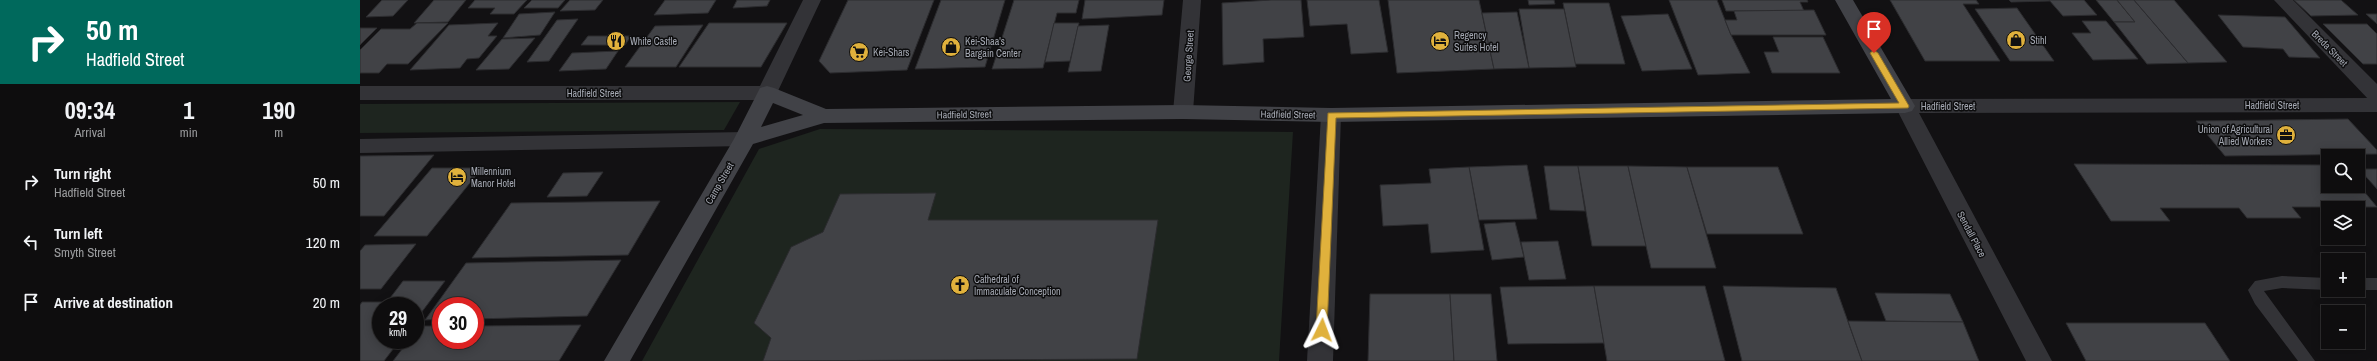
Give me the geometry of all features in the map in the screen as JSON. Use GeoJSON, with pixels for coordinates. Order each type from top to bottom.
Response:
{"type":"FeatureCollection","features":[{"type":"Feature","properties":{"kind":"main road"},"geometry":{"type":"LineString","coordinates":[[1844,0],[1905,106]]}},
{"type":"Feature","properties":{"kind":"main road","name":"Hadfield Street"},"geometry":{"type":"LineString","coordinates":[[767,93],[824,116]]}},
{"type":"Feature","properties":{"kind":"main road","name":"Camp Street"},"geometry":{"type":"LineString","coordinates":[[617,361],[745,139],[767,93]]}},
{"type":"Feature","properties":{"kind":"main road","name":"Hadfield Street"},"geometry":{"type":"LineString","coordinates":[[745,139],[824,116],[1183,112],[1331,115],[1905,106]]}},
{"type":"Feature","properties":{"kind":"street","name":"Camp Street"},"geometry":{"type":"LineString","coordinates":[[767,93],[812,0]]}},
{"type":"Feature","properties":{"kind":"street","name":"George Street"},"geometry":{"type":"LineString","coordinates":[[1183,112],[1192,0]]}},
{"type":"Feature","properties":{"kind":"street","name":"Breda Street"},"geometry":{"type":"LineString","coordinates":[[2282,0],[2377,96]]}},
{"type":"Feature","properties":{"kind":"street","name":"Hadfield Street"},"geometry":{"type":"LineString","coordinates":[[360,93],[767,93]]}},
{"type":"Feature","properties":{"kind":"street","name":"Hadfield Street"},"geometry":{"type":"LineString","coordinates":[[1905,106],[2377,105]]}},
{"type":"Feature","properties":{"kind":"street","name":"Sendall Place"},"geometry":{"type":"LineString","coordinates":[[1905,106],[2039,361]]}},
{"type":"Feature","properties":{"kind":"street"},"geometry":{"type":"LineString","coordinates":[[1320,361],[1331,115]]}},
{"type":"Feature","properties":{"kind":"street","name":"Hadfield Street"},"geometry":{"type":"LineString","coordinates":[[360,146],[745,139]]}},
{"type":"Feature","properties":{"kind":"lane"},"geometry":{"type":"LineString","coordinates":[[2307,361],[2260,300],[2256,290],[2260,285],[2270,283],[2321,284]]}},
{"type":"Feature","properties":{"kind":"lane"},"geometry":{"type":"LineString","coordinates":[[2365,284],[2377,284]]}},
{"type":"Feature","properties":{"kind":"shaded area"},"geometry":{"type":"Polygon","coordinates":[[[740,102],[724,130],[360,133],[360,104],[740,102]]]}},
{"type":"Feature","properties":{"kind":"shaded area"},"geometry":{"type":"Polygon","coordinates":[[[820,129],[1293,132],[1279,361],[939,361],[1137,359],[1158,220],[928,220],[840,194],[823,232],[791,247],[754,323],[771,338],[763,361],[642,361],[759,149],[820,129]]]}},
{"type":"Feature","properties":{"kind":"building"},"geometry":{"type":"Polygon","coordinates":[[[382,0],[408,0],[393,16],[366,17],[382,0]]]}},
{"type":"Feature","properties":{"kind":"building"},"geometry":{"type":"Polygon","coordinates":[[[434,0],[466,0],[448,22],[414,23],[434,0]]]}},
{"type":"Feature","properties":{"kind":"building"},"geometry":{"type":"Polygon","coordinates":[[[475,0],[527,0],[514,14],[490,14],[495,8],[468,8],[475,0]]]}},
{"type":"Feature","properties":{"kind":"building"},"geometry":{"type":"Polygon","coordinates":[[[532,0],[565,0],[558,8],[524,8],[532,0]]]}},
{"type":"Feature","properties":{"kind":"building"},"geometry":{"type":"Polygon","coordinates":[[[570,0],[603,0],[595,10],[560,11],[570,0]]]}},
{"type":"Feature","properties":{"kind":"building"},"geometry":{"type":"Polygon","coordinates":[[[665,0],[716,0],[708,13],[654,15],[665,0]]]}},
{"type":"Feature","properties":{"kind":"building"},"geometry":{"type":"Polygon","coordinates":[[[737,0],[770,0],[767,6],[733,8],[737,0]]]}},
{"type":"Feature","properties":{"kind":"building"},"geometry":{"type":"Polygon","coordinates":[[[848,0],[934,0],[907,70],[830,73],[819,61],[848,0]]]}},
{"type":"Feature","properties":{"kind":"building"},"geometry":{"type":"Polygon","coordinates":[[[941,0],[1005,0],[985,67],[915,69],[941,0]]]}},
{"type":"Feature","properties":{"kind":"building"},"geometry":{"type":"Polygon","coordinates":[[[1014,0],[1079,0],[1076,13],[1057,13],[1043,68],[992,69],[1014,0]]]}},
{"type":"Feature","properties":{"kind":"building"},"geometry":{"type":"Polygon","coordinates":[[[1085,0],[1164,0],[1162,15],[1082,19],[1085,0]]]}},
{"type":"Feature","properties":{"kind":"building"},"geometry":{"type":"Polygon","coordinates":[[[1301,0],[1304,37],[1263,39],[1264,62],[1223,65],[1222,3],[1301,0]]]}},
{"type":"Feature","properties":{"kind":"building"},"geometry":{"type":"Polygon","coordinates":[[[1307,0],[1379,0],[1388,52],[1351,54],[1347,24],[1310,26],[1307,0]]]}},
{"type":"Feature","properties":{"kind":"building","name":"Regency Suites Hotel"},"geometry":{"type":"Polygon","coordinates":[[[1388,0],[1479,0],[1494,69],[1397,73],[1388,0]]]}},
{"type":"Feature","properties":{"kind":"building"},"geometry":{"type":"Polygon","coordinates":[[[1528,0],[1554,0],[1555,4],[1529,5],[1528,0]]]}},
{"type":"Feature","properties":{"kind":"building"},"geometry":{"type":"Polygon","coordinates":[[[1669,0],[1717,0],[1731,35],[1750,73],[1698,75],[1669,0]]]}},
{"type":"Feature","properties":{"kind":"building"},"geometry":{"type":"Polygon","coordinates":[[[1722,0],[1807,0],[1808,2],[1800,2],[1804,11],[1726,11],[1722,0]]]}},
{"type":"Feature","properties":{"kind":"building"},"geometry":{"type":"Polygon","coordinates":[[[1890,0],[1976,0],[1979,4],[1963,4],[2000,61],[1925,61],[1890,0]]]}},
{"type":"Feature","properties":{"kind":"building"},"geometry":{"type":"Polygon","coordinates":[[[2009,0],[2049,0],[2050,1],[2011,2],[2009,0]]]}},
{"type":"Feature","properties":{"kind":"building"},"geometry":{"type":"Polygon","coordinates":[[[2049,0],[2084,0],[2097,15],[2063,16],[2049,0]]]}},
{"type":"Feature","properties":{"kind":"building"},"geometry":{"type":"Polygon","coordinates":[[[2096,0],[2117,0],[2135,22],[2114,22],[2096,0]]]}},
{"type":"Feature","properties":{"kind":"building"},"geometry":{"type":"Polygon","coordinates":[[[2117,0],[2134,0],[2188,63],[2147,64],[2114,22],[2135,22],[2117,0]]]}},
{"type":"Feature","properties":{"kind":"building"},"geometry":{"type":"Polygon","coordinates":[[[2134,0],[2174,0],[2227,62],[2188,63],[2134,0]]]}},
{"type":"Feature","properties":{"kind":"building"},"geometry":{"type":"Polygon","coordinates":[[[2294,0],[2341,0],[2358,15],[2311,16],[2294,0]]]}},
{"type":"Feature","properties":{"kind":"building"},"geometry":{"type":"Polygon","coordinates":[[[1563,3],[1609,3],[1625,64],[1575,64],[1563,3]]]}},
{"type":"Feature","properties":{"kind":"building"},"geometry":{"type":"Polygon","coordinates":[[[2017,8],[2054,61],[2010,61],[1975,9],[2017,8]]]}},
{"type":"Feature","properties":{"kind":"building"},"geometry":{"type":"Polygon","coordinates":[[[1519,9],[1564,9],[1576,67],[1529,68],[1519,9]]]}},
{"type":"Feature","properties":{"kind":"building"},"geometry":{"type":"Polygon","coordinates":[[[1814,10],[1826,35],[1731,35],[1725,20],[1737,20],[1734,11],[1814,10]]]}},
{"type":"Feature","properties":{"kind":"building"},"geometry":{"type":"Polygon","coordinates":[[[555,12],[540,35],[503,38],[519,14],[555,12]]]}},
{"type":"Feature","properties":{"kind":"building"},"geometry":{"type":"Polygon","coordinates":[[[1517,12],[1529,68],[1494,69],[1482,13],[1517,12]]]}},
{"type":"Feature","properties":{"kind":"building"},"geometry":{"type":"Polygon","coordinates":[[[1668,14],[1692,69],[1642,71],[1621,16],[1668,14]]]}},
{"type":"Feature","properties":{"kind":"building"},"geometry":{"type":"Polygon","coordinates":[[[2366,14],[2377,14],[2377,24],[2366,14]]]}},
{"type":"Feature","properties":{"kind":"building"},"geometry":{"type":"Polygon","coordinates":[[[2218,15],[2285,17],[2320,58],[2289,57],[2283,49],[2243,47],[2218,15]]]}},
{"type":"Feature","properties":{"kind":"building"},"geometry":{"type":"Polygon","coordinates":[[[578,19],[549,61],[527,62],[557,20],[578,19]]]}},
{"type":"Feature","properties":{"kind":"building"},"geometry":{"type":"Polygon","coordinates":[[[2082,21],[2106,21],[2138,59],[2093,60],[2072,33],[2091,33],[2082,21]]]}},
{"type":"Feature","properties":{"kind":"building"},"geometry":{"type":"Polygon","coordinates":[[[417,23],[448,23],[408,64],[387,64],[379,73],[360,73],[360,50],[381,29],[410,29],[417,23]]]}},
{"type":"Feature","properties":{"kind":"building"},"geometry":{"type":"Polygon","coordinates":[[[498,23],[488,36],[497,36],[479,58],[467,59],[460,68],[410,70],[449,25],[498,23]]]}},
{"type":"Feature","properties":{"kind":"building"},"geometry":{"type":"Polygon","coordinates":[[[709,23],[787,23],[761,67],[679,67],[709,23]]]}},
{"type":"Feature","properties":{"kind":"building"},"geometry":{"type":"Polygon","coordinates":[[[1054,23],[1079,23],[1070,61],[1045,62],[1054,23]]]}},
{"type":"Feature","properties":{"kind":"building"},"geometry":{"type":"Polygon","coordinates":[[[2323,24],[2367,24],[2377,34],[2377,64],[2363,64],[2323,24]]]}},
{"type":"Feature","properties":{"kind":"building"},"geometry":{"type":"Polygon","coordinates":[[[703,25],[676,67],[625,67],[655,26],[703,25]]]}},
{"type":"Feature","properties":{"kind":"building"},"geometry":{"type":"Polygon","coordinates":[[[1109,25],[1101,71],[1068,72],[1078,26],[1109,25]]]}},
{"type":"Feature","properties":{"kind":"building"},"geometry":{"type":"Polygon","coordinates":[[[360,28],[377,28],[360,45],[360,28]]]}},
{"type":"Feature","properties":{"kind":"building"},"geometry":{"type":"Polygon","coordinates":[[[588,36],[631,36],[625,45],[581,45],[588,36]]]}},
{"type":"Feature","properties":{"kind":"building"},"geometry":{"type":"Polygon","coordinates":[[[1773,37],[1823,37],[1840,73],[1772,73],[1764,52],[1779,52],[1773,37]]]}},
{"type":"Feature","properties":{"kind":"building"},"geometry":{"type":"Polygon","coordinates":[[[535,38],[509,69],[476,70],[502,39],[535,38]]]}},
{"type":"Feature","properties":{"kind":"building"},"geometry":{"type":"Polygon","coordinates":[[[618,51],[606,69],[559,71],[572,53],[618,51]]]}},
{"type":"Feature","properties":{"kind":"building","name":"Union of Agricultural Allied Workers"},"geometry":{"type":"Polygon","coordinates":[[[2348,119],[2377,150],[2377,154],[2365,154],[2365,149],[2321,149],[2321,155],[2225,156],[2196,121],[2348,119]]]}},
{"type":"Feature","properties":{"kind":"building"},"geometry":{"type":"Polygon","coordinates":[[[434,155],[384,216],[360,216],[360,156],[434,155]]]}},
{"type":"Feature","properties":{"kind":"building"},"geometry":{"type":"Polygon","coordinates":[[[2074,164],[2321,165],[2321,193],[2365,192],[2377,207],[2365,207],[2365,201],[2321,201],[2321,207],[2292,207],[2301,218],[2247,218],[2239,208],[2160,208],[2170,221],[2111,221],[2074,164]]]}},
{"type":"Feature","properties":{"kind":"building"},"geometry":{"type":"Polygon","coordinates":[[[1527,165],[1537,219],[1479,220],[1469,167],[1527,165]]]}},
{"type":"Feature","properties":{"kind":"building"},"geometry":{"type":"Polygon","coordinates":[[[1544,166],[1578,166],[1585,211],[1550,210],[1544,166]]]}},
{"type":"Feature","properties":{"kind":"building"},"geometry":{"type":"Polygon","coordinates":[[[1578,166],[1628,166],[1646,246],[1592,246],[1578,166]]]}},
{"type":"Feature","properties":{"kind":"building"},"geometry":{"type":"Polygon","coordinates":[[[1628,166],[1687,167],[1716,268],[1651,268],[1628,166]]]}},
{"type":"Feature","properties":{"kind":"building"},"geometry":{"type":"Polygon","coordinates":[[[1469,167],[1484,250],[1431,253],[1428,224],[1383,226],[1380,185],[1431,183],[1429,169],[1469,167]]]}},
{"type":"Feature","properties":{"kind":"building"},"geometry":{"type":"Polygon","coordinates":[[[1687,167],[1778,167],[1803,234],[1707,234],[1687,167]]]}},
{"type":"Feature","properties":{"kind":"building"},"geometry":{"type":"Polygon","coordinates":[[[432,168],[482,168],[427,236],[374,236],[432,168]]]}},
{"type":"Feature","properties":{"kind":"building"},"geometry":{"type":"Polygon","coordinates":[[[2365,169],[2377,169],[2377,189],[2365,176],[2365,169]]]}},
{"type":"Feature","properties":{"kind":"building"},"geometry":{"type":"Polygon","coordinates":[[[603,172],[587,196],[547,197],[563,173],[603,172]]]}},
{"type":"Feature","properties":{"kind":"building","name":"Cathedral of Immaculate Conception"},"geometry":{"type":"Polygon","coordinates":[[[936,193],[928,220],[1158,220],[1137,359],[763,361],[771,338],[754,323],[791,247],[823,232],[840,194],[936,193]]]}},
{"type":"Feature","properties":{"kind":"building"},"geometry":{"type":"Polygon","coordinates":[[[660,201],[628,255],[472,258],[511,203],[660,201]]]}},
{"type":"Feature","properties":{"kind":"building"},"geometry":{"type":"Polygon","coordinates":[[[1515,222],[1524,257],[1492,260],[1484,224],[1515,222]]]}},
{"type":"Feature","properties":{"kind":"building"},"geometry":{"type":"Polygon","coordinates":[[[1558,241],[1566,279],[1529,280],[1521,242],[1558,241]]]}},
{"type":"Feature","properties":{"kind":"building"},"geometry":{"type":"Polygon","coordinates":[[[416,244],[381,289],[360,289],[360,251],[365,245],[416,244]]]}},
{"type":"Feature","properties":{"kind":"building"},"geometry":{"type":"Polygon","coordinates":[[[621,260],[587,316],[484,319],[484,297],[442,297],[466,263],[621,260]]]}},
{"type":"Feature","properties":{"kind":"building"},"geometry":{"type":"Polygon","coordinates":[[[403,281],[445,281],[424,309],[424,297],[391,297],[403,281]]]}},
{"type":"Feature","properties":{"kind":"building"},"geometry":{"type":"Polygon","coordinates":[[[1594,286],[1604,343],[1508,344],[1500,287],[1594,286]]]}},
{"type":"Feature","properties":{"kind":"building"},"geometry":{"type":"Polygon","coordinates":[[[1594,286],[1705,286],[1725,361],[1607,361],[1594,286]]]}},
{"type":"Feature","properties":{"kind":"building"},"geometry":{"type":"Polygon","coordinates":[[[1723,286],[1836,288],[1862,361],[1742,361],[1723,286]]]}},
{"type":"Feature","properties":{"kind":"building"},"geometry":{"type":"Polygon","coordinates":[[[1875,293],[1950,294],[1963,322],[1886,321],[1875,293]]]}},
{"type":"Feature","properties":{"kind":"building"},"geometry":{"type":"Polygon","coordinates":[[[1370,294],[1450,294],[1454,361],[1368,361],[1370,294]]]}},
{"type":"Feature","properties":{"kind":"building"},"geometry":{"type":"Polygon","coordinates":[[[1450,294],[1491,294],[1497,361],[1454,361],[1450,294]]]}},
{"type":"Feature","properties":{"kind":"building"},"geometry":{"type":"Polygon","coordinates":[[[362,302],[372,302],[372,349],[393,349],[384,361],[360,361],[360,305],[362,302]]]}},
{"type":"Feature","properties":{"kind":"building"},"geometry":{"type":"Polygon","coordinates":[[[432,310],[432,320],[425,320],[432,310]]]}},
{"type":"Feature","properties":{"kind":"building"},"geometry":{"type":"Polygon","coordinates":[[[1848,321],[1963,322],[1979,361],[1862,361],[1848,321]]]}},
{"type":"Feature","properties":{"kind":"building"},"geometry":{"type":"Polygon","coordinates":[[[2066,323],[2205,323],[2230,361],[2086,361],[2066,323]]]}},
{"type":"Feature","properties":{"kind":"building"},"geometry":{"type":"Polygon","coordinates":[[[581,325],[559,361],[393,361],[402,349],[424,349],[424,326],[432,326],[432,349],[484,349],[484,326],[581,325]]]}},
{"type":"Feature","properties":{"kind":"place","name":"Stihl"},"geometry":{"type":"Point","coordinates":[2016,40]}},
{"type":"Feature","properties":{"kind":"place","name":"White Castle"},"geometry":{"type":"Point","coordinates":[616,41]}},
{"type":"Feature","properties":{"kind":"place","name":"Regency Suites Hotel"},"geometry":{"type":"Point","coordinates":[1440,41]}},
{"type":"Feature","properties":{"kind":"place","name":"Kei-Shaa's Bargain Center"},"geometry":{"type":"Point","coordinates":[951,47]}},
{"type":"Feature","properties":{"kind":"place","name":"Kei-Shars"},"geometry":{"type":"Point","coordinates":[859,52]}},
{"type":"Feature","properties":{"kind":"place","name":"Union of Agricultural Allied Workers"},"geometry":{"type":"Point","coordinates":[2286,135]}},
{"type":"Feature","properties":{"kind":"place","name":"Millennium Manor Hotel"},"geometry":{"type":"Point","coordinates":[457,177]}},
{"type":"Feature","properties":{"kind":"place","name":"Cathedral of Immaculate Conception"},"geometry":{"type":"Point","coordinates":[960,285]}},
{"type":"Feature","properties":{"kind":"route"},"geometry":{"type":"LineString","coordinates":[[1322,330],[1331,115],[1905,106],[1874,53]]}}]}
